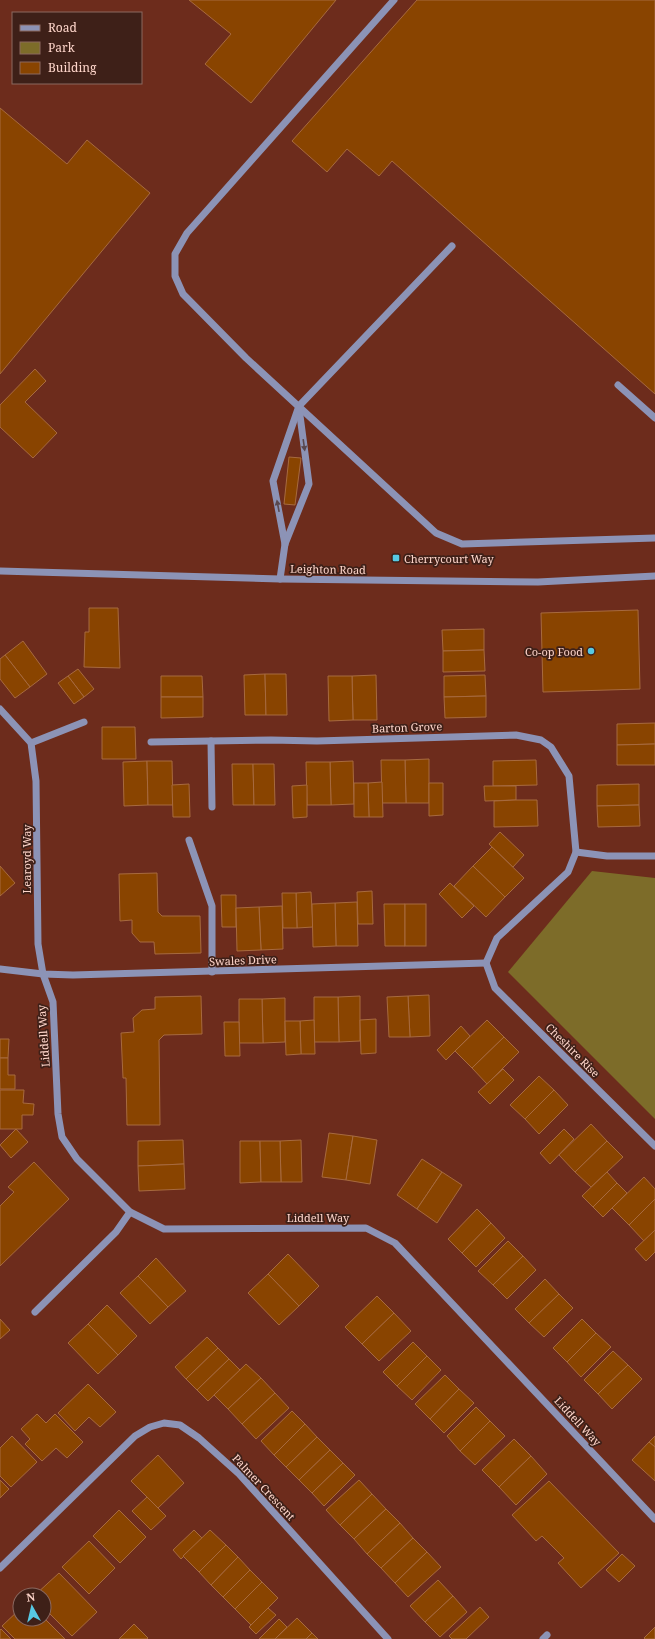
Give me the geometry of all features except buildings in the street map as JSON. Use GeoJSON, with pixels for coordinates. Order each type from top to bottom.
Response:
{"type":"FeatureCollection","features":[{"type":"Feature","properties":{"kind":"street"},"geometry":{"type":"LineString","coordinates":[[394,0],[187,233],[175,254],[175,276],[183,294],[246,358],[436,533],[462,544],[655,538]]}},
{"type":"Feature","properties":{"kind":"street"},"geometry":{"type":"LineString","coordinates":[[285,544],[273,481],[299,406],[452,246]]}},
{"type":"Feature","properties":{"kind":"street"},"geometry":{"type":"LineString","coordinates":[[618,385],[655,418]]}},
{"type":"Feature","properties":{"kind":"street"},"geometry":{"type":"LineString","coordinates":[[280,579],[285,544],[309,484],[299,406]]}},
{"type":"Feature","properties":{"kind":"street","name":"Leighton Road"},"geometry":{"type":"LineString","coordinates":[[0,571],[280,579],[538,582],[655,576]]}},
{"type":"Feature","properties":{"kind":"street"},"geometry":{"type":"LineString","coordinates":[[0,709],[31,743],[84,722]]}},
{"type":"Feature","properties":{"kind":"street","name":"Barton Grove"},"geometry":{"type":"LineString","coordinates":[[151,742],[317,741],[516,736],[542,740],[551,747],[569,776],[576,852],[568,872],[497,938],[486,963]]}},
{"type":"Feature","properties":{"kind":"street"},"geometry":{"type":"LineString","coordinates":[[211,741],[212,807]]}},
{"type":"Feature","properties":{"kind":"street","name":"Learoyd Way"},"geometry":{"type":"LineString","coordinates":[[31,743],[36,781],[38,944],[43,974]]}},
{"type":"Feature","properties":{"kind":"street"},"geometry":{"type":"LineString","coordinates":[[188,840],[212,906],[212,972]]}},
{"type":"Feature","properties":{"kind":"street"},"geometry":{"type":"LineString","coordinates":[[576,852],[607,856],[655,856]]}},
{"type":"Feature","properties":{"kind":"street","name":"Swales Drive"},"geometry":{"type":"LineString","coordinates":[[0,969],[43,974],[73,975],[486,963]]}},
{"type":"Feature","properties":{"kind":"street","name":"Cheshire Rise"},"geometry":{"type":"LineString","coordinates":[[486,963],[495,988],[655,1146]]}},
{"type":"Feature","properties":{"kind":"street","name":"Liddell Way"},"geometry":{"type":"LineString","coordinates":[[43,974],[53,1002],[58,1114],[62,1137],[77,1159],[130,1212],[164,1229],[366,1228],[395,1243],[655,1518]]}},
{"type":"Feature","properties":{"kind":"street"},"geometry":{"type":"LineString","coordinates":[[35,1312],[116,1232],[130,1212]]}},
{"type":"Feature","properties":{"kind":"street","name":"Palmer Crescent"},"geometry":{"type":"LineString","coordinates":[[0,1568],[135,1436],[150,1427],[164,1422],[180,1425],[199,1438],[239,1474],[388,1639]]}},
{"type":"Feature","properties":{"kind":"green space"},"geometry":{"type":"Polygon","coordinates":[[[592,871],[655,878],[655,1119],[508,972],[592,871]]]}},
{"type":"Feature","properties":{"kind":"place","name":"Cherrycourt Way"},"geometry":{"type":"Point","coordinates":[396,558]}},
{"type":"Feature","properties":{"kind":"place","name":"Co-op Food"},"geometry":{"type":"Point","coordinates":[591,651]}}]}
